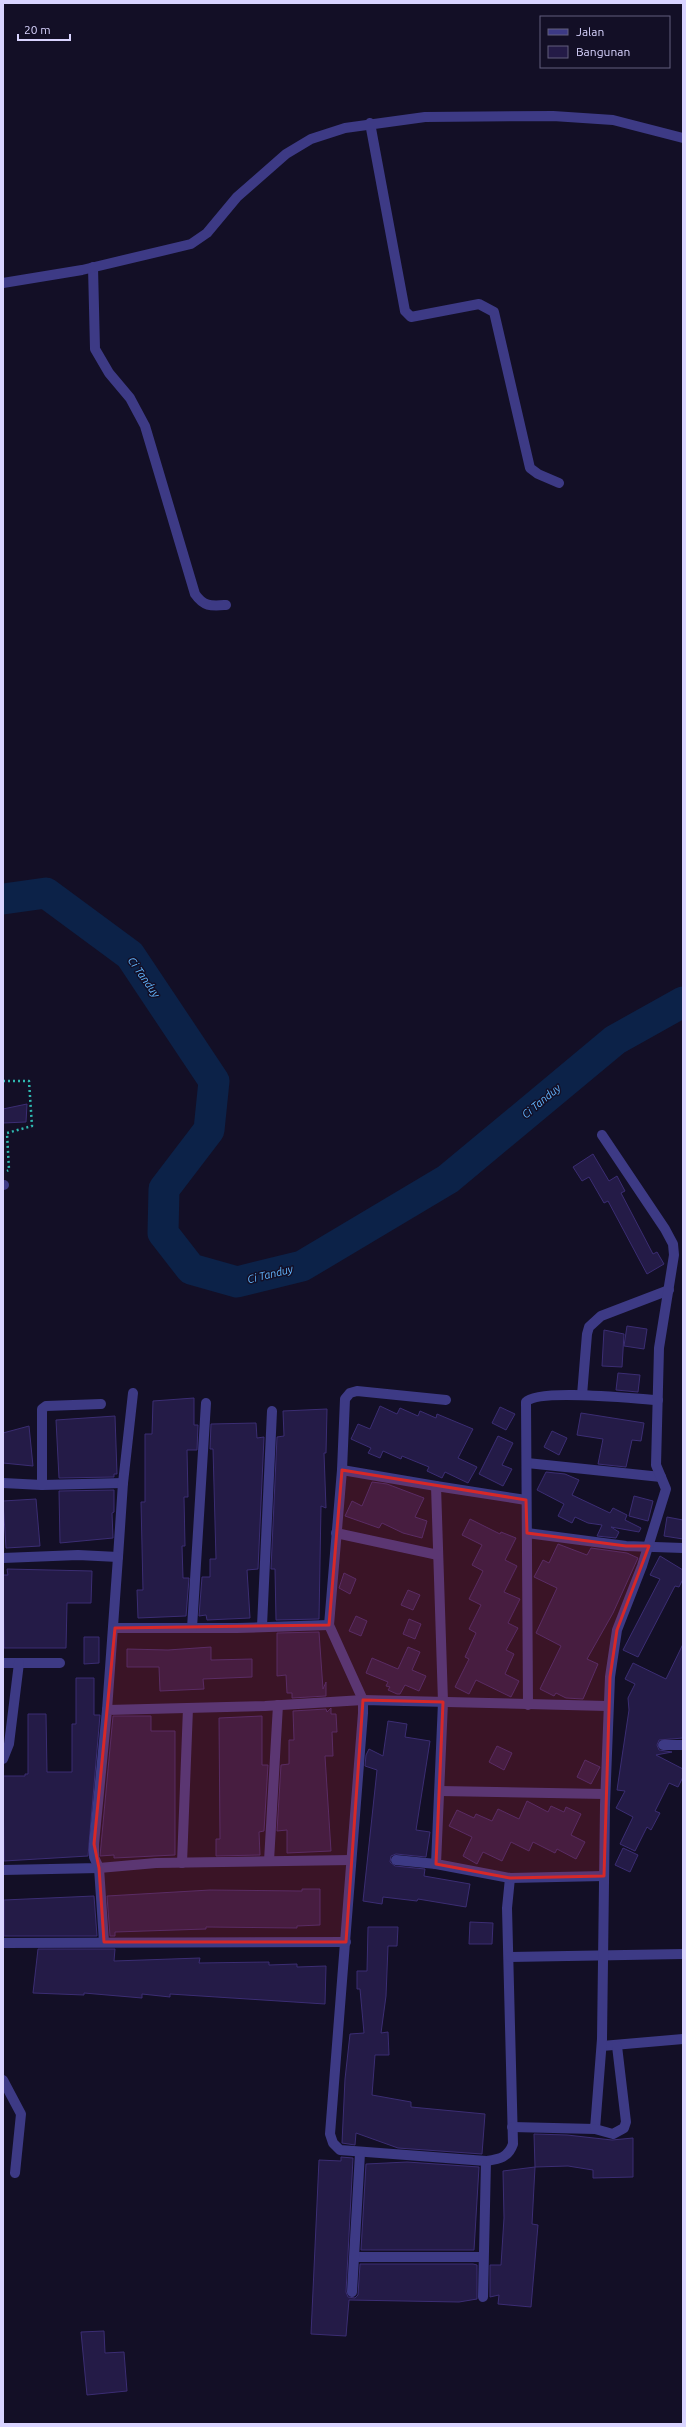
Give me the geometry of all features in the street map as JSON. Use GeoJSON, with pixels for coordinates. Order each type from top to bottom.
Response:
{"type":"FeatureCollection","features":[{"type":"Feature","properties":{"kind":"street"},"geometry":{"type":"LineString","coordinates":[[3,283],[93,267],[177,248],[199,240],[237,197],[286,154],[311,139],[370,123],[425,117],[553,116],[613,120],[683,138]]}},
{"type":"Feature","properties":{"kind":"street"},"geometry":{"type":"LineString","coordinates":[[370,123],[405,312],[411,316],[479,304],[494,312],[530,468],[538,474],[558,483]]}},
{"type":"Feature","properties":{"kind":"street"},"geometry":{"type":"LineString","coordinates":[[93,267],[95,349],[109,372],[130,398],[145,426],[195,594],[201,602],[208,606],[226,605]]}},
{"type":"Feature","properties":{"kind":"street"},"geometry":{"type":"LineString","coordinates":[[595,2129],[602,2046],[605,1794],[608,1706],[617,1630],[649,1546],[666,1494],[666,1485],[656,1465],[659,1348],[674,1255],[669,1236],[602,1135]]}},
{"type":"Feature","properties":{"kind":"street"},"geometry":{"type":"LineString","coordinates":[[582,1395],[587,1334],[593,1321],[601,1316],[669,1290]]}},
{"type":"Feature","properties":{"kind":"street"},"geometry":{"type":"LineString","coordinates":[[446,1400],[357,1391],[350,1393],[345,1399],[342,1470],[329,1625],[362,1700],[346,1942],[330,2134],[335,2146],[340,2150],[360,2153],[486,2161],[505,2156],[510,2152],[513,2144],[510,1957],[507,1908],[510,1878]]}},
{"type":"Feature","properties":{"kind":"street"},"geometry":{"type":"LineString","coordinates":[[104,1942],[99,1868],[94,1857],[94,1844],[114,1628],[123,1483],[133,1393]]}},
{"type":"Feature","properties":{"kind":"street"},"geometry":{"type":"LineString","coordinates":[[528,1704],[526,1402],[535,1396],[582,1395],[658,1400]]}},
{"type":"Feature","properties":{"kind":"street"},"geometry":{"type":"LineString","coordinates":[[192,1628],[206,1403]]}},
{"type":"Feature","properties":{"kind":"street"},"geometry":{"type":"LineString","coordinates":[[42,1485],[42,1408],[46,1406],[100,1404]]}},
{"type":"Feature","properties":{"kind":"street"},"geometry":{"type":"LineString","coordinates":[[262,1626],[272,1411]]}},
{"type":"Feature","properties":{"kind":"street"},"geometry":{"type":"LineString","coordinates":[[527,1463],[661,1477]]}},
{"type":"Feature","properties":{"kind":"street"},"geometry":{"type":"LineString","coordinates":[[342,1470],[526,1500]]}},
{"type":"Feature","properties":{"kind":"street"},"geometry":{"type":"LineString","coordinates":[[3,1483],[42,1485],[123,1483]]}},
{"type":"Feature","properties":{"kind":"street"},"geometry":{"type":"LineString","coordinates":[[436,1486],[442,1702],[440,1791],[436,1864]]}},
{"type":"Feature","properties":{"kind":"street"},"geometry":{"type":"LineString","coordinates":[[336,1533],[438,1555]]}},
{"type":"Feature","properties":{"kind":"street"},"geometry":{"type":"LineString","coordinates":[[527,1533],[626,1546],[683,1548]]}},
{"type":"Feature","properties":{"kind":"street"},"geometry":{"type":"LineString","coordinates":[[3,1558],[78,1555],[118,1557]]}},
{"type":"Feature","properties":{"kind":"street"},"geometry":{"type":"LineString","coordinates":[[114,1628],[329,1625]]}},
{"type":"Feature","properties":{"kind":"street"},"geometry":{"type":"LineString","coordinates":[[3,1759],[9,1744],[19,1663]]}},
{"type":"Feature","properties":{"kind":"street"},"geometry":{"type":"LineString","coordinates":[[3,1664],[60,1663]]}},
{"type":"Feature","properties":{"kind":"street"},"geometry":{"type":"LineString","coordinates":[[107,1710],[278,1705],[362,1700],[608,1706]]}},
{"type":"Feature","properties":{"kind":"street"},"geometry":{"type":"LineString","coordinates":[[269,1861],[278,1705]]}},
{"type":"Feature","properties":{"kind":"street"},"geometry":{"type":"LineString","coordinates":[[182,1863],[188,1708]]}},
{"type":"Feature","properties":{"kind":"street"},"geometry":{"type":"LineString","coordinates":[[663,1745],[683,1745]]}},
{"type":"Feature","properties":{"kind":"street"},"geometry":{"type":"LineString","coordinates":[[440,1791],[605,1794]]}},
{"type":"Feature","properties":{"kind":"street"},"geometry":{"type":"LineString","coordinates":[[3,1870],[99,1868],[182,1863],[351,1860]]}},
{"type":"Feature","properties":{"kind":"street"},"geometry":{"type":"LineString","coordinates":[[396,1860],[436,1864],[510,1878],[604,1876]]}},
{"type":"Feature","properties":{"kind":"street"},"geometry":{"type":"LineString","coordinates":[[3,1943],[346,1942]]}},
{"type":"Feature","properties":{"kind":"street"},"geometry":{"type":"LineString","coordinates":[[510,1957],[683,1954]]}},
{"type":"Feature","properties":{"kind":"street"},"geometry":{"type":"LineString","coordinates":[[602,2046],[617,2046],[683,2039]]}},
{"type":"Feature","properties":{"kind":"street"},"geometry":{"type":"LineString","coordinates":[[512,2127],[595,2129],[613,2134],[624,2128],[626,2122],[617,2046]]}},
{"type":"Feature","properties":{"kind":"street"},"geometry":{"type":"LineString","coordinates":[[3,2080],[21,2114],[15,2173]]}},
{"type":"Feature","properties":{"kind":"street"},"geometry":{"type":"LineString","coordinates":[[352,2292],[360,2153]]}},
{"type":"Feature","properties":{"kind":"street"},"geometry":{"type":"LineString","coordinates":[[483,2296],[486,2161]]}},
{"type":"Feature","properties":{"kind":"street"},"geometry":{"type":"LineString","coordinates":[[355,2257],[483,2257]]}},
{"type":"Feature","properties":{"kind":"path"},"geometry":{"type":"LineString","coordinates":[[3,1081],[28,1081],[32,1126],[7,1133],[9,1170],[3,1174]]}},
{"type":"Feature","properties":{"kind":"highlighted area"},"geometry":{"type":"Polygon","coordinates":[[[342,1470],[526,1500],[527,1533],[626,1546],[649,1546],[617,1630],[610,1677],[604,1876],[510,1878],[436,1864],[443,1702],[363,1700],[346,1942],[104,1942],[99,1868],[94,1844],[115,1628],[329,1625],[342,1470]]]}},
{"type":"Feature","properties":{"kind":"building"},"geometry":{"type":"Polygon","coordinates":[[[27,1104],[26,1122],[3,1123],[3,1109],[27,1104]]]}},
{"type":"Feature","properties":{"kind":"building"},"geometry":{"type":"Polygon","coordinates":[[[593,1154],[609,1181],[617,1176],[625,1191],[621,1193],[653,1254],[657,1252],[664,1264],[647,1274],[608,1201],[604,1203],[589,1177],[582,1181],[573,1167],[593,1154]]]}},
{"type":"Feature","properties":{"kind":"building"},"geometry":{"type":"Polygon","coordinates":[[[627,1326],[647,1329],[644,1349],[624,1346],[627,1326]]]}},
{"type":"Feature","properties":{"kind":"building"},"geometry":{"type":"Polygon","coordinates":[[[604,1330],[624,1334],[622,1367],[602,1366],[604,1330]]]}},
{"type":"Feature","properties":{"kind":"building"},"geometry":{"type":"Polygon","coordinates":[[[618,1373],[640,1375],[638,1392],[616,1390],[618,1373]]]}},
{"type":"Feature","properties":{"kind":"building"},"geometry":{"type":"Polygon","coordinates":[[[194,1398],[194,1425],[198,1425],[197,1450],[187,1450],[188,1497],[184,1497],[185,1546],[182,1546],[183,1578],[189,1578],[186,1616],[138,1618],[137,1590],[143,1590],[141,1502],[145,1502],[145,1434],[152,1434],[153,1401],[194,1398]]]}},
{"type":"Feature","properties":{"kind":"building"},"geometry":{"type":"Polygon","coordinates":[[[380,1406],[397,1414],[400,1408],[418,1416],[420,1411],[436,1418],[437,1414],[473,1429],[458,1458],[477,1467],[468,1483],[445,1472],[442,1478],[427,1471],[429,1467],[402,1456],[401,1459],[383,1451],[380,1458],[368,1453],[371,1448],[351,1439],[358,1424],[370,1429],[380,1406]]]}},
{"type":"Feature","properties":{"kind":"building"},"geometry":{"type":"Polygon","coordinates":[[[500,1407],[515,1414],[506,1430],[492,1423],[500,1407]]]}},
{"type":"Feature","properties":{"kind":"building"},"geometry":{"type":"Polygon","coordinates":[[[327,1409],[326,1453],[324,1453],[326,1508],[321,1506],[319,1619],[276,1620],[275,1569],[271,1569],[277,1437],[284,1436],[283,1411],[327,1409]]]}},
{"type":"Feature","properties":{"kind":"building"},"geometry":{"type":"Polygon","coordinates":[[[581,1413],[644,1423],[641,1441],[632,1440],[626,1467],[598,1464],[603,1439],[577,1435],[581,1413]]]}},
{"type":"Feature","properties":{"kind":"building"},"geometry":{"type":"Polygon","coordinates":[[[115,1416],[117,1474],[114,1474],[114,1477],[59,1478],[56,1420],[115,1416]]]}},
{"type":"Feature","properties":{"kind":"building"},"geometry":{"type":"Polygon","coordinates":[[[256,1423],[257,1438],[264,1437],[258,1569],[247,1570],[250,1618],[207,1620],[206,1615],[199,1616],[202,1577],[210,1577],[210,1559],[216,1559],[213,1449],[210,1449],[211,1424],[256,1423]]]}},
{"type":"Feature","properties":{"kind":"building"},"geometry":{"type":"Polygon","coordinates":[[[29,1426],[33,1466],[3,1463],[3,1433],[29,1426]]]}},
{"type":"Feature","properties":{"kind":"building"},"geometry":{"type":"Polygon","coordinates":[[[552,1431],[567,1438],[559,1455],[544,1447],[552,1431]]]}},
{"type":"Feature","properties":{"kind":"building"},"geometry":{"type":"Polygon","coordinates":[[[498,1436],[513,1443],[502,1465],[512,1469],[503,1486],[479,1474],[498,1436]]]}},
{"type":"Feature","properties":{"kind":"building"},"geometry":{"type":"Polygon","coordinates":[[[546,1472],[565,1474],[579,1480],[572,1495],[610,1513],[613,1508],[627,1515],[625,1520],[641,1528],[639,1532],[611,1527],[619,1532],[616,1538],[597,1536],[602,1525],[588,1523],[575,1517],[572,1523],[558,1516],[564,1504],[537,1490],[546,1472]]]}},
{"type":"Feature","properties":{"kind":"building"},"geometry":{"type":"Polygon","coordinates":[[[372,1482],[387,1484],[424,1498],[415,1517],[427,1521],[422,1538],[403,1533],[382,1523],[379,1528],[345,1516],[352,1501],[362,1506],[372,1482]]]}},
{"type":"Feature","properties":{"kind":"building"},"geometry":{"type":"Polygon","coordinates":[[[114,1490],[114,1512],[112,1513],[113,1538],[60,1543],[59,1491],[114,1490]]]}},
{"type":"Feature","properties":{"kind":"building"},"geometry":{"type":"Polygon","coordinates":[[[634,1496],[653,1501],[648,1521],[629,1516],[634,1496]]]}},
{"type":"Feature","properties":{"kind":"building"},"geometry":{"type":"Polygon","coordinates":[[[36,1499],[40,1546],[6,1548],[3,1501],[36,1499]]]}},
{"type":"Feature","properties":{"kind":"building"},"geometry":{"type":"Polygon","coordinates":[[[667,1517],[683,1520],[683,1539],[664,1536],[667,1517]]]}},
{"type":"Feature","properties":{"kind":"building"},"geometry":{"type":"Polygon","coordinates":[[[470,1519],[500,1534],[501,1532],[516,1538],[505,1560],[517,1566],[504,1592],[520,1599],[508,1623],[518,1628],[506,1650],[514,1654],[505,1674],[519,1681],[511,1697],[476,1680],[469,1694],[455,1687],[469,1659],[465,1657],[476,1633],[469,1629],[481,1605],[469,1599],[483,1571],[472,1565],[482,1545],[462,1535],[470,1519]]]}},
{"type":"Feature","properties":{"kind":"building"},"geometry":{"type":"Polygon","coordinates":[[[558,1544],[587,1555],[591,1548],[627,1553],[638,1558],[613,1613],[587,1659],[598,1664],[583,1699],[566,1698],[556,1693],[554,1696],[540,1689],[561,1646],[536,1633],[557,1588],[534,1577],[543,1560],[549,1563],[558,1544]]]}},
{"type":"Feature","properties":{"kind":"building"},"geometry":{"type":"Polygon","coordinates":[[[660,1556],[683,1570],[683,1579],[679,1587],[675,1586],[638,1657],[623,1650],[660,1579],[650,1575],[660,1556]]]}},
{"type":"Feature","properties":{"kind":"building"},"geometry":{"type":"Polygon","coordinates":[[[7,1569],[92,1571],[91,1603],[67,1603],[66,1648],[4,1648],[3,1575],[8,1575],[7,1569]]]}},
{"type":"Feature","properties":{"kind":"building"},"geometry":{"type":"Polygon","coordinates":[[[344,1573],[356,1579],[350,1594],[339,1588],[344,1573]]]}},
{"type":"Feature","properties":{"kind":"building"},"geometry":{"type":"Polygon","coordinates":[[[408,1590],[420,1595],[413,1610],[401,1605],[408,1590]]]}},
{"type":"Feature","properties":{"kind":"building"},"geometry":{"type":"Polygon","coordinates":[[[356,1616],[367,1621],[361,1636],[349,1631],[356,1616]]]}},
{"type":"Feature","properties":{"kind":"building"},"geometry":{"type":"Polygon","coordinates":[[[409,1619],[421,1624],[415,1639],[403,1634],[409,1619]]]}},
{"type":"Feature","properties":{"kind":"building"},"geometry":{"type":"Polygon","coordinates":[[[319,1632],[323,1689],[326,1682],[326,1696],[292,1698],[292,1693],[287,1693],[286,1675],[277,1676],[277,1633],[319,1632]]]}},
{"type":"Feature","properties":{"kind":"building"},"geometry":{"type":"Polygon","coordinates":[[[84,1637],[99,1637],[99,1663],[84,1664],[84,1637]]]}},
{"type":"Feature","properties":{"kind":"building"},"geometry":{"type":"Polygon","coordinates":[[[683,1644],[683,1738],[659,1740],[657,1745],[659,1750],[672,1752],[656,1755],[683,1769],[683,1777],[678,1787],[669,1783],[655,1811],[660,1813],[651,1830],[647,1827],[635,1851],[620,1844],[633,1817],[616,1808],[625,1791],[617,1790],[629,1710],[628,1698],[635,1684],[625,1679],[633,1663],[666,1679],[683,1644]]]}},
{"type":"Feature","properties":{"kind":"building"},"geometry":{"type":"Polygon","coordinates":[[[211,1647],[211,1660],[252,1659],[252,1677],[203,1679],[204,1689],[160,1691],[159,1667],[127,1667],[127,1649],[168,1650],[211,1647]]]}},
{"type":"Feature","properties":{"kind":"building"},"geometry":{"type":"Polygon","coordinates":[[[408,1647],[420,1652],[412,1670],[426,1676],[419,1691],[405,1685],[400,1694],[397,1694],[388,1690],[390,1687],[386,1686],[388,1682],[366,1673],[372,1658],[398,1669],[408,1647]]]}},
{"type":"Feature","properties":{"kind":"building"},"geometry":{"type":"Polygon","coordinates":[[[76,1678],[94,1678],[94,1715],[100,1715],[88,1856],[4,1861],[3,1776],[25,1776],[25,1774],[28,1774],[28,1714],[46,1714],[47,1772],[72,1772],[72,1724],[76,1724],[76,1678]]]}},
{"type":"Feature","properties":{"kind":"building"},"geometry":{"type":"Polygon","coordinates":[[[331,1708],[331,1714],[336,1714],[337,1732],[332,1732],[333,1756],[325,1756],[331,1851],[287,1853],[287,1830],[277,1831],[281,1765],[289,1764],[289,1740],[294,1740],[293,1711],[326,1709],[327,1712],[331,1708]]]}},
{"type":"Feature","properties":{"kind":"building"},"geometry":{"type":"Polygon","coordinates":[[[113,1716],[151,1716],[151,1731],[175,1731],[175,1855],[114,1858],[114,1855],[100,1856],[113,1716]]]}},
{"type":"Feature","properties":{"kind":"building"},"geometry":{"type":"Polygon","coordinates":[[[262,1716],[262,1765],[268,1765],[264,1831],[259,1832],[260,1855],[216,1856],[216,1839],[220,1839],[219,1718],[262,1716]]]}},
{"type":"Feature","properties":{"kind":"building"},"geometry":{"type":"Polygon","coordinates":[[[388,1721],[407,1724],[405,1737],[430,1741],[416,1830],[430,1832],[426,1857],[396,1854],[391,1856],[390,1862],[395,1866],[425,1869],[424,1876],[470,1884],[466,1907],[418,1899],[417,1901],[383,1897],[382,1904],[363,1901],[377,1770],[365,1766],[366,1755],[369,1749],[383,1756],[388,1721]]]}},
{"type":"Feature","properties":{"kind":"building"},"geometry":{"type":"Polygon","coordinates":[[[497,1746],[512,1753],[504,1770],[489,1762],[497,1746]]]}},
{"type":"Feature","properties":{"kind":"building"},"geometry":{"type":"Polygon","coordinates":[[[585,1760],[600,1767],[591,1784],[577,1777],[585,1760]]]}},
{"type":"Feature","properties":{"kind":"building"},"geometry":{"type":"Polygon","coordinates":[[[527,1801],[548,1812],[551,1806],[564,1812],[566,1807],[581,1814],[571,1835],[585,1842],[576,1859],[557,1849],[555,1853],[533,1842],[529,1851],[511,1842],[502,1861],[483,1852],[477,1864],[463,1856],[472,1837],[449,1826],[457,1810],[474,1818],[476,1814],[492,1821],[498,1809],[519,1819],[527,1801]]]}},
{"type":"Feature","properties":{"kind":"building"},"geometry":{"type":"Polygon","coordinates":[[[623,1848],[638,1855],[630,1872],[615,1865],[623,1848]]]}},
{"type":"Feature","properties":{"kind":"building"},"geometry":{"type":"Polygon","coordinates":[[[302,1889],[320,1889],[320,1925],[297,1926],[297,1928],[206,1927],[206,1929],[115,1932],[115,1936],[110,1936],[107,1896],[210,1890],[302,1891],[302,1889]]]}},
{"type":"Feature","properties":{"kind":"building"},"geometry":{"type":"Polygon","coordinates":[[[94,1896],[97,1936],[4,1936],[4,1900],[94,1896]]]}},
{"type":"Feature","properties":{"kind":"building"},"geometry":{"type":"Polygon","coordinates":[[[470,1922],[493,1923],[492,1944],[469,1944],[470,1922]]]}},
{"type":"Feature","properties":{"kind":"building"},"geometry":{"type":"Polygon","coordinates":[[[368,1927],[398,1927],[397,1946],[388,1946],[386,1996],[381,2033],[388,2032],[389,2055],[375,2055],[372,2095],[411,2102],[411,2107],[485,2114],[482,2154],[398,2148],[356,2133],[355,2145],[342,2143],[345,2079],[350,2034],[364,2033],[360,1989],[357,1989],[357,1971],[367,1971],[368,1927]]]}},
{"type":"Feature","properties":{"kind":"building"},"geometry":{"type":"Polygon","coordinates":[[[38,1949],[115,1949],[114,1961],[200,1958],[199,1963],[269,1962],[269,1965],[297,1964],[297,1967],[326,1966],[325,2004],[170,1994],[170,1997],[142,1994],[142,1998],[84,1993],[84,1995],[33,1993],[38,1949]]]}},
{"type":"Feature","properties":{"kind":"building"},"geometry":{"type":"Polygon","coordinates":[[[534,2134],[567,2135],[612,2140],[633,2138],[633,2177],[593,2178],[593,2170],[568,2166],[535,2167],[534,2134]]]}},
{"type":"Feature","properties":{"kind":"building"},"geometry":{"type":"Polygon","coordinates":[[[341,2157],[353,2158],[346,2292],[348,2297],[355,2298],[358,2295],[360,2264],[473,2264],[477,2265],[477,2299],[459,2302],[349,2300],[346,2336],[311,2334],[319,2160],[341,2161],[341,2157]]]}},
{"type":"Feature","properties":{"kind":"building"},"geometry":{"type":"Polygon","coordinates":[[[407,2162],[479,2167],[474,2250],[361,2250],[366,2164],[407,2162]]]}},
{"type":"Feature","properties":{"kind":"building"},"geometry":{"type":"Polygon","coordinates":[[[535,2167],[532,2224],[538,2225],[531,2307],[498,2304],[499,2295],[490,2297],[490,2265],[501,2265],[504,2218],[503,2171],[535,2167]]]}},
{"type":"Feature","properties":{"kind":"building"},"geometry":{"type":"Polygon","coordinates":[[[104,2331],[105,2353],[124,2352],[127,2391],[87,2395],[81,2332],[104,2331]]]}},
{"type":"Feature","properties":{"kind":"waterway","name":"Ci Tanduy"},"geometry":{"type":"LineString","coordinates":[[3,899],[46,893],[130,955],[214,1081],[209,1130],[164,1189],[163,1233],[191,1269],[237,1282],[302,1266],[448,1179],[615,1040],[683,1002]]}}]}
